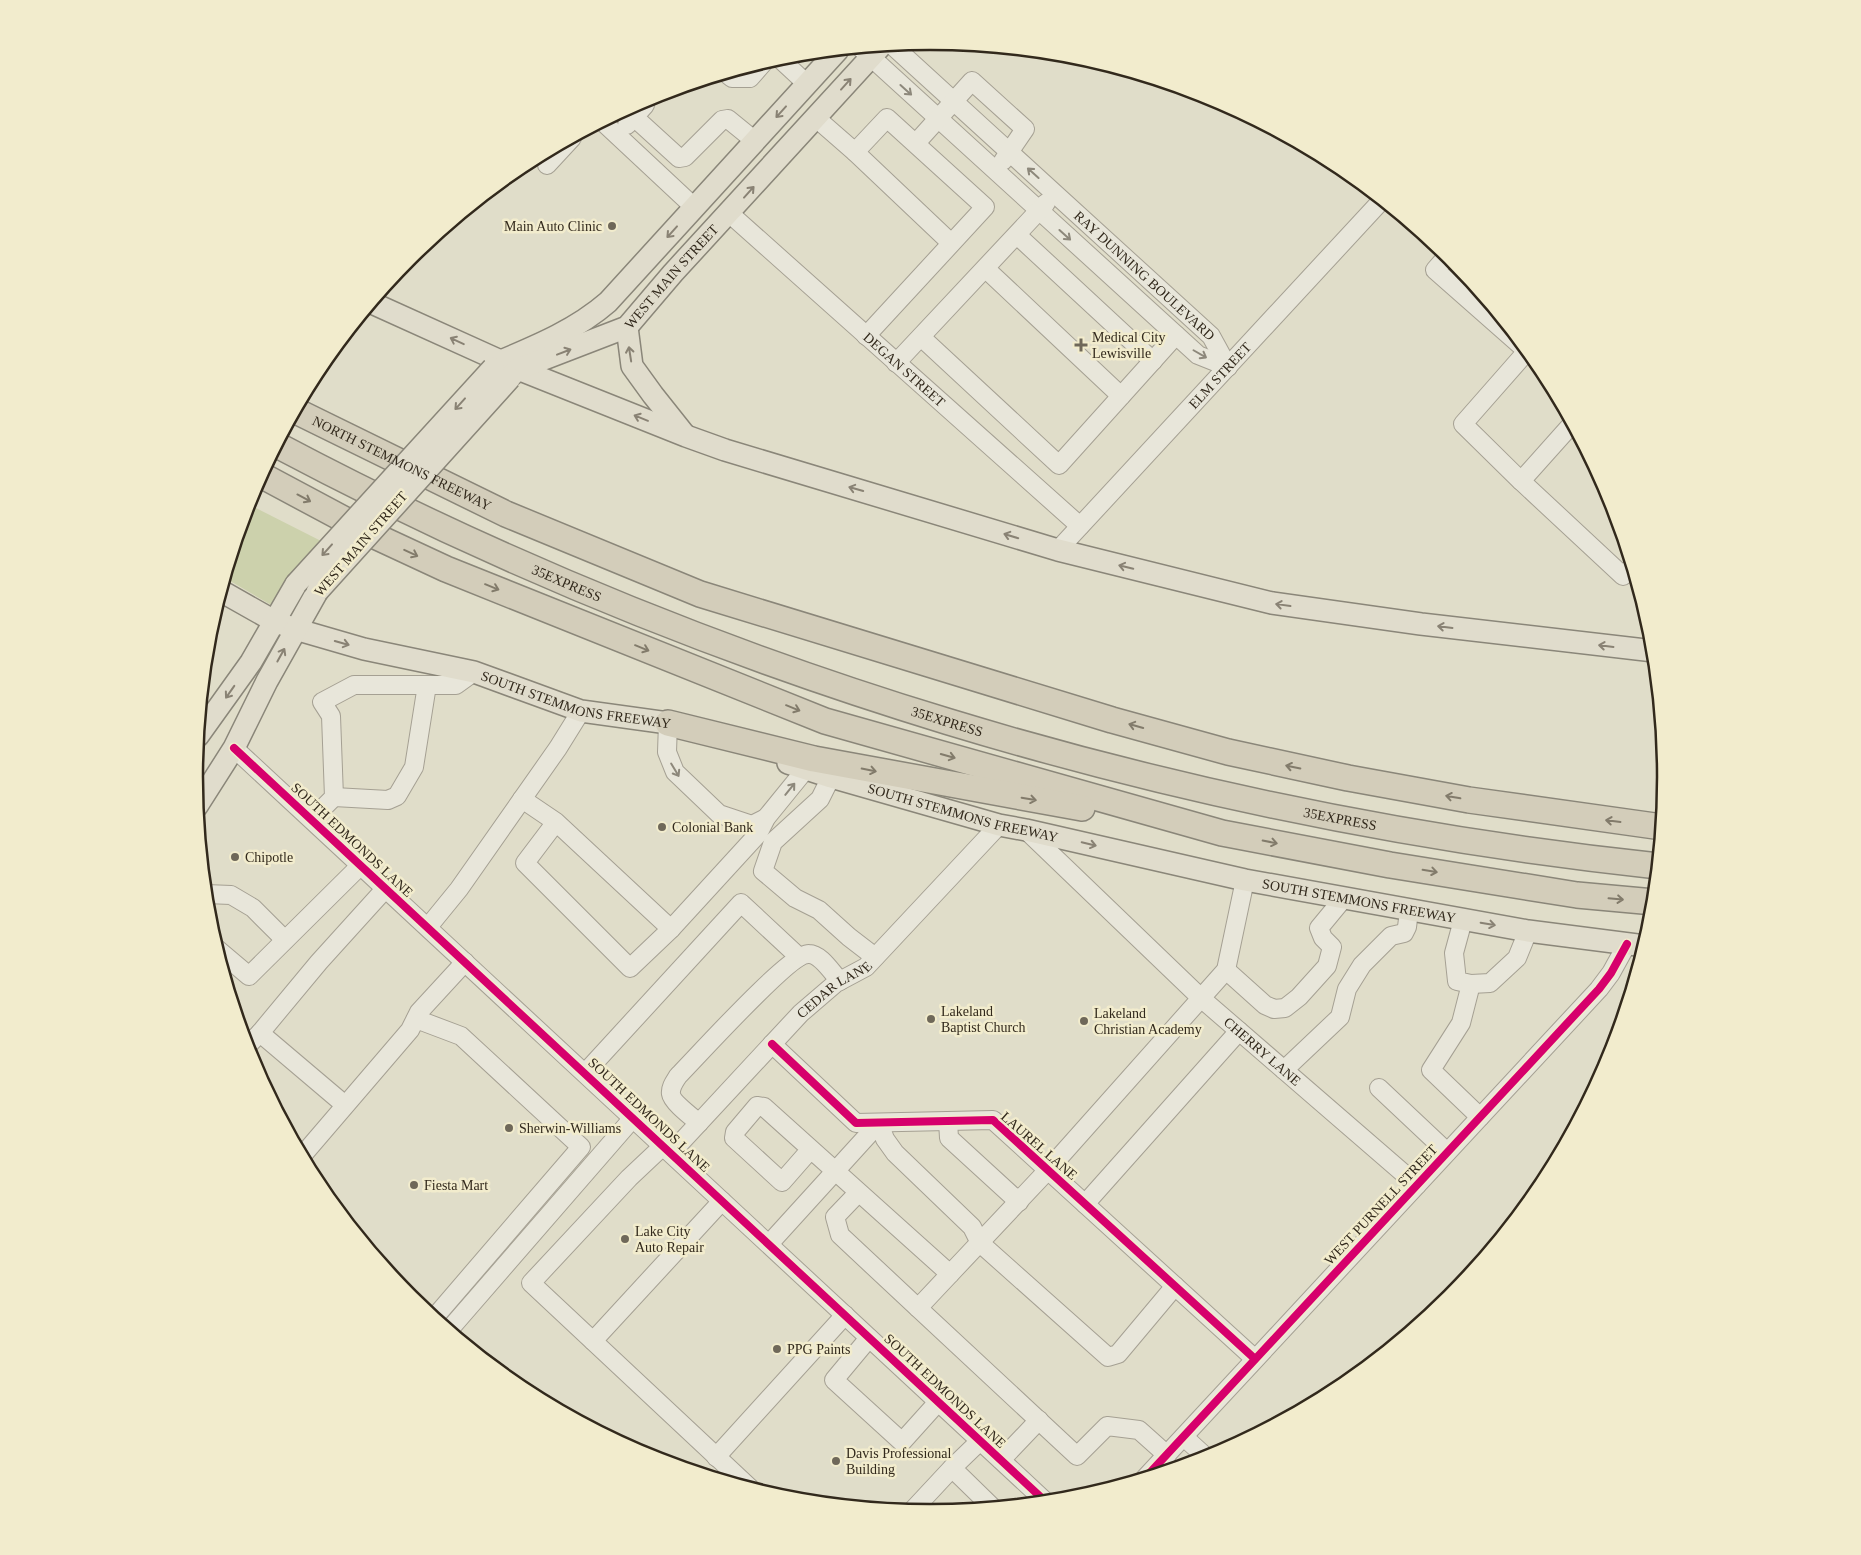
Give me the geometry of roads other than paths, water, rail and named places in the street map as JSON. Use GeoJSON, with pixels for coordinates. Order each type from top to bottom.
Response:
{"type":"FeatureCollection","features":[{"type":"Feature","properties":{"kind":"highway","name":"NORTH STEMMONS FREEWAY"},"geometry":{"type":"LineString","coordinates":[[301,412],[506,514],[700,594],[1112,720],[1228,752],[1348,778],[1469,800],[1656,826]]}},
{"type":"Feature","properties":{"kind":"highway","name":"35EXPRESS"},"geometry":{"type":"LineString","coordinates":[[282,447],[328,472],[487,548],[602,599],[704,639],[814,678],[1012,740],[1126,771],[1242,798],[1350,820],[1475,842],[1591,859],[1653,865]]}},
{"type":"Feature","properties":{"kind":"highway"},"geometry":{"type":"LineString","coordinates":[[268,478],[376,536],[446,569],[825,721],[1222,833]]}},
{"type":"Feature","properties":{"kind":"highway"},"geometry":{"type":"LineString","coordinates":[[668,723],[810,764],[1222,833],[1390,865],[1577,895],[1647,901]]}},
{"type":"Feature","properties":{"kind":"main road","name":"WEST MAIN STREET"},"geometry":{"type":"LineString","coordinates":[[204,797],[234,748],[267,681],[317,592],[506,369],[627,327],[816,118],[868,53]]}},
{"type":"Feature","properties":{"kind":"main road","name":"WEST MAIN STREET"},"geometry":{"type":"LineString","coordinates":[[205,726],[251,662],[296,584],[506,369],[552,339],[588,319],[602,308],[832,57]]}},
{"type":"Feature","properties":{"kind":"main road"},"geometry":{"type":"LineString","coordinates":[[673,274],[696,224],[694,207]]}},
{"type":"Feature","properties":{"kind":"main road"},"geometry":{"type":"LineString","coordinates":[[378,306],[506,369],[686,436],[725,450],[1058,550],[1272,603],[1421,624],[1646,650]]}},
{"type":"Feature","properties":{"kind":"main road"},"geometry":{"type":"LineString","coordinates":[[627,327],[632,366],[686,436]]}},
{"type":"Feature","properties":{"kind":"main road"},"geometry":{"type":"LineString","coordinates":[[227,594],[274,621],[295,630]]}},
{"type":"Feature","properties":{"kind":"main road"},"geometry":{"type":"LineString","coordinates":[[227,595],[244,610],[255,630],[251,662]]}},
{"type":"Feature","properties":{"kind":"main road","name":"SOUTH STEMMONS FREEWAY"},"geometry":{"type":"LineString","coordinates":[[295,630],[364,649],[474,672],[581,711],[668,723]]}},
{"type":"Feature","properties":{"kind":"main road","name":"SOUTH STEMMONS FREEWAY"},"geometry":{"type":"LineString","coordinates":[[810,764],[831,777],[1000,825],[1245,880],[1528,931],[1636,945]]}},
{"type":"Feature","properties":{"kind":"street","name":"RAY DUNNING BOULEVARD"},"geometry":{"type":"LineString","coordinates":[[899,51],[1211,336],[1228,367]]}},
{"type":"Feature","properties":{"kind":"street","name":"RAY DUNNING BOULEVARD"},"geometry":{"type":"LineString","coordinates":[[874,53],[938,119],[1198,355],[1228,367]]}},
{"type":"Feature","properties":{"kind":"street"},"geometry":{"type":"LineString","coordinates":[[786,65],[807,84]]}},
{"type":"Feature","properties":{"kind":"street"},"geometry":{"type":"LineString","coordinates":[[732,78],[750,78],[755,72]]}},
{"type":"Feature","properties":{"kind":"street"},"geometry":{"type":"LineString","coordinates":[[916,143],[972,81],[1025,129],[1010,153],[995,170]]}},
{"type":"Feature","properties":{"kind":"street"},"geometry":{"type":"LineString","coordinates":[[639,111],[679,158],[685,157],[722,120],[728,120],[755,141]]}},
{"type":"Feature","properties":{"kind":"street"},"geometry":{"type":"LineString","coordinates":[[617,136],[634,114]]}},
{"type":"Feature","properties":{"kind":"street"},"geometry":{"type":"LineString","coordinates":[[816,118],[855,152],[951,243]]}},
{"type":"Feature","properties":{"kind":"street"},"geometry":{"type":"LineString","coordinates":[[855,152],[887,118],[985,207],[866,336]]}},
{"type":"Feature","properties":{"kind":"street"},"geometry":{"type":"LineString","coordinates":[[607,126],[694,207]]}},
{"type":"Feature","properties":{"kind":"street"},"geometry":{"type":"LineString","coordinates":[[547,165],[559,152]]}},
{"type":"Feature","properties":{"kind":"street"},"geometry":{"type":"LineString","coordinates":[[896,363],[1017,236],[1055,193]]}},
{"type":"Feature","properties":{"kind":"street","name":"ELM STREET"},"geometry":{"type":"LineString","coordinates":[[1058,550],[1378,204]]}},
{"type":"Feature","properties":{"kind":"street","name":"DEGAN STREET"},"geometry":{"type":"LineString","coordinates":[[729,214],[1080,526]]}},
{"type":"Feature","properties":{"kind":"street"},"geometry":{"type":"LineString","coordinates":[[1017,236],[1153,361]]}},
{"type":"Feature","properties":{"kind":"street"},"geometry":{"type":"LineString","coordinates":[[1089,256],[1105,239]]}},
{"type":"Feature","properties":{"kind":"street"},"geometry":{"type":"LineString","coordinates":[[1443,261],[1435,270],[1506,332]]}},
{"type":"Feature","properties":{"kind":"street"},"geometry":{"type":"LineString","coordinates":[[986,269],[1121,396]]}},
{"type":"Feature","properties":{"kind":"street"},"geometry":{"type":"LineString","coordinates":[[1147,309],[1162,291]]}},
{"type":"Feature","properties":{"kind":"street"},"geometry":{"type":"LineString","coordinates":[[921,337],[1059,465],[1176,335]]}},
{"type":"Feature","properties":{"kind":"street"},"geometry":{"type":"LineString","coordinates":[[1523,356],[1463,424],[1623,576],[1628,571]]}},
{"type":"Feature","properties":{"kind":"street"},"geometry":{"type":"LineString","coordinates":[[1521,481],[1568,428]]}},
{"type":"Feature","properties":{"kind":"street"},"geometry":{"type":"LineString","coordinates":[[312,819],[334,797],[331,716],[322,702],[354,685],[456,685],[474,672]]}},
{"type":"Feature","properties":{"kind":"street"},"geometry":{"type":"LineString","coordinates":[[334,797],[388,800],[397,796],[414,767],[427,685]]}},
{"type":"Feature","properties":{"kind":"street"},"geometry":{"type":"LineString","coordinates":[[428,927],[459,889],[558,748],[581,711]]}},
{"type":"Feature","properties":{"kind":"street"},"geometry":{"type":"LineString","coordinates":[[668,723],[667,752],[675,772],[719,814],[752,825],[766,818]]}},
{"type":"Feature","properties":{"kind":"street","name":"SOUTH EDMONDS LANE"},"geometry":{"type":"LineString","coordinates":[[234,748],[1040,1496]]}},
{"type":"Feature","properties":{"kind":"street"},"geometry":{"type":"LineString","coordinates":[[556,822],[525,863],[630,968],[671,929],[740,856],[758,834],[766,818],[810,764]]}},
{"type":"Feature","properties":{"kind":"street"},"geometry":{"type":"LineString","coordinates":[[831,777],[820,799],[772,842],[763,871],[795,898],[819,910],[875,957]]}},
{"type":"Feature","properties":{"kind":"street"},"geometry":{"type":"LineString","coordinates":[[522,799],[556,822],[671,929]]}},
{"type":"Feature","properties":{"kind":"street","name":"CEDAR LANE"},"geometry":{"type":"LineString","coordinates":[[593,1341],[531,1283],[629,1178],[699,1123],[801,1013],[840,981],[866,967],[1000,825]]}},
{"type":"Feature","properties":{"kind":"street","name":"CHERRY LANE"},"geometry":{"type":"LineString","coordinates":[[1026,830],[1202,999],[1417,1185]]}},
{"type":"Feature","properties":{"kind":"street"},"geometry":{"type":"LineString","coordinates":[[226,956],[249,976],[361,865]]}},
{"type":"Feature","properties":{"kind":"street"},"geometry":{"type":"LineString","coordinates":[[918,1308],[1019,1202],[1226,970],[1245,880]]}},
{"type":"Feature","properties":{"kind":"street"},"geometry":{"type":"LineString","coordinates":[[253,1041],[319,962],[386,888]]}},
{"type":"Feature","properties":{"kind":"street"},"geometry":{"type":"LineString","coordinates":[[213,894],[231,895],[253,908],[285,940]]}},
{"type":"Feature","properties":{"kind":"street"},"geometry":{"type":"LineString","coordinates":[[1226,970],[1265,1005],[1274,1009],[1285,1008],[1299,998],[1326,966],[1332,947],[1323,938],[1319,928],[1343,898]]}},
{"type":"Feature","properties":{"kind":"street"},"geometry":{"type":"LineString","coordinates":[[586,1073],[741,903],[799,957]]}},
{"type":"Feature","properties":{"kind":"street"},"geometry":{"type":"LineString","coordinates":[[1284,1070],[1340,1017],[1347,989],[1362,965],[1391,936],[1404,933],[1407,927],[1409,911]]}},
{"type":"Feature","properties":{"kind":"street"},"geometry":{"type":"LineString","coordinates":[[1463,920],[1454,953],[1457,981],[1471,984],[1490,983],[1512,964],[1517,958],[1528,931]]}},
{"type":"Feature","properties":{"kind":"street","name":"WEST PURNELL STREET"},"geometry":{"type":"LineString","coordinates":[[1153,1469],[1599,988],[1636,945]]}},
{"type":"Feature","properties":{"kind":"street"},"geometry":{"type":"LineString","coordinates":[[699,1123],[674,1100],[671,1094],[672,1086],[678,1076],[747,1005],[786,966],[803,954],[812,954],[840,981]]}},
{"type":"Feature","properties":{"kind":"street"},"geometry":{"type":"LineString","coordinates":[[306,1151],[410,1030],[419,1012],[465,962]]}},
{"type":"Feature","properties":{"kind":"street"},"geometry":{"type":"LineString","coordinates":[[1471,984],[1461,1023],[1431,1070],[1480,1117]]}},
{"type":"Feature","properties":{"kind":"street"},"geometry":{"type":"LineString","coordinates":[[416,1018],[461,1036],[581,1147],[439,1313]]}},
{"type":"Feature","properties":{"kind":"street"},"geometry":{"type":"LineString","coordinates":[[1085,1204],[1239,1031]]}},
{"type":"Feature","properties":{"kind":"street"},"geometry":{"type":"LineString","coordinates":[[260,1034],[345,1105]]}},
{"type":"Feature","properties":{"kind":"street","name":"LAUREL LANE"},"geometry":{"type":"LineString","coordinates":[[772,1044],[856,1123],[993,1120],[1255,1359]]}},
{"type":"Feature","properties":{"kind":"street"},"geometry":{"type":"LineString","coordinates":[[1379,1088],[1447,1152]]}},
{"type":"Feature","properties":{"kind":"street"},"geometry":{"type":"LineString","coordinates":[[453,1326],[633,1118]]}},
{"type":"Feature","properties":{"kind":"street"},"geometry":{"type":"LineString","coordinates":[[948,1121],[949,1138],[1019,1202]]}},
{"type":"Feature","properties":{"kind":"street"},"geometry":{"type":"LineString","coordinates":[[768,1244],[879,1122],[885,1139],[895,1152],[972,1227],[980,1243],[1108,1357],[1118,1354],[1175,1286]]}},
{"type":"Feature","properties":{"kind":"street"},"geometry":{"type":"LineString","coordinates":[[810,1150],[950,1274]]}},
{"type":"Feature","properties":{"kind":"street"},"geometry":{"type":"LineString","coordinates":[[858,1193],[834,1217],[840,1235],[1077,1456],[1107,1426],[1139,1430],[1167,1454]]}},
{"type":"Feature","properties":{"kind":"street"},"geometry":{"type":"LineString","coordinates":[[722,1201],[593,1341],[741,1480]]}},
{"type":"Feature","properties":{"kind":"street"},"geometry":{"type":"LineString","coordinates":[[716,1456],[845,1315]]}},
{"type":"Feature","properties":{"kind":"street"},"geometry":{"type":"LineString","coordinates":[[869,1338],[834,1380],[902,1442],[938,1402]]}},
{"type":"Feature","properties":{"kind":"street"},"geometry":{"type":"LineString","coordinates":[[1001,1460],[1039,1420]]}},
{"type":"Feature","properties":{"kind":"street"},"geometry":{"type":"LineString","coordinates":[[1184,1437],[1201,1453]]}},
{"type":"Feature","properties":{"kind":"street"},"geometry":{"type":"LineString","coordinates":[[918,1504],[980,1440]]}},
{"type":"Feature","properties":{"kind":"street"},"geometry":{"type":"LineString","coordinates":[[952,1468],[987,1502]]}},
{"type":"Feature","properties":{"kind":"place","name":"Main Auto Clinic"},"geometry":{"type":"Point","coordinates":[612,226]}},
{"type":"Feature","properties":{"kind":"place","name":"Medical City Lewisville"},"geometry":{"type":"Point","coordinates":[1081,345]}},
{"type":"Feature","properties":{"kind":"place","name":"Colonial Bank"},"geometry":{"type":"Point","coordinates":[662,827]}},
{"type":"Feature","properties":{"kind":"place","name":"Chipotle"},"geometry":{"type":"Point","coordinates":[235,857]}},
{"type":"Feature","properties":{"kind":"place","name":"Lakeland Baptist Church"},"geometry":{"type":"Point","coordinates":[931,1019]}},
{"type":"Feature","properties":{"kind":"place","name":"Lakeland Christian Academy"},"geometry":{"type":"Point","coordinates":[1084,1021]}},
{"type":"Feature","properties":{"kind":"place","name":"Sherwin-Williams"},"geometry":{"type":"Point","coordinates":[509,1128]}},
{"type":"Feature","properties":{"kind":"place","name":"Fiesta Mart"},"geometry":{"type":"Point","coordinates":[414,1185]}},
{"type":"Feature","properties":{"kind":"place","name":"Lake City Auto Repair"},"geometry":{"type":"Point","coordinates":[625,1239]}},
{"type":"Feature","properties":{"kind":"place","name":"PPG Paints"},"geometry":{"type":"Point","coordinates":[777,1349]}},
{"type":"Feature","properties":{"kind":"place","name":"Davis Professional Building"},"geometry":{"type":"Point","coordinates":[836,1461]}}]}
